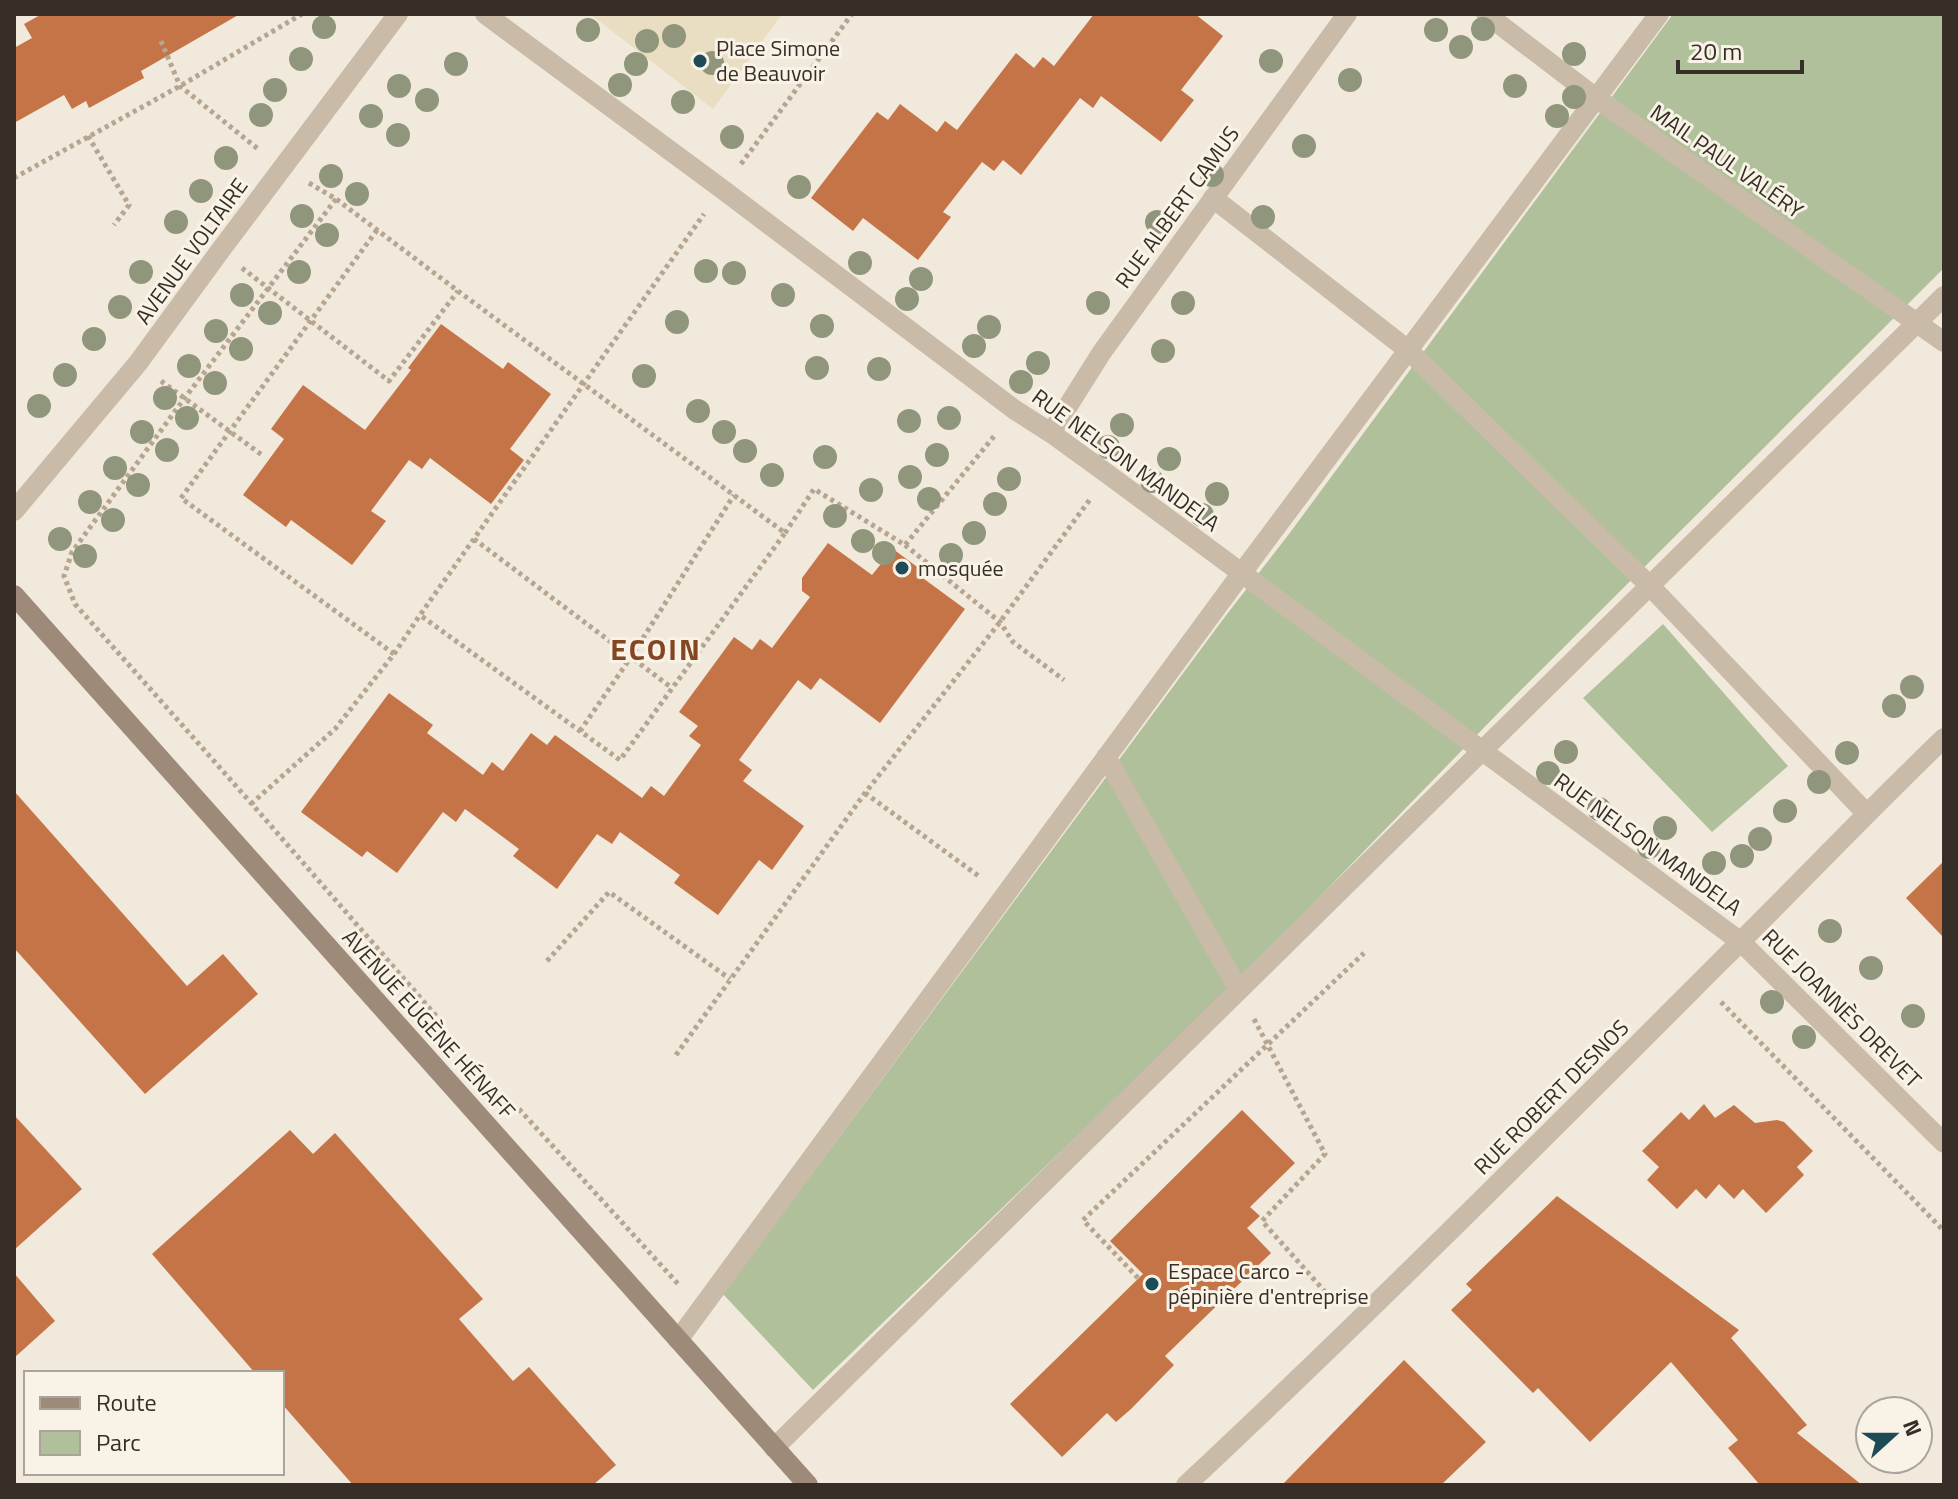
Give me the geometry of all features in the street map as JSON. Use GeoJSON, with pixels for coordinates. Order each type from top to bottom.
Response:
{"type":"FeatureCollection","features":[{"type":"Feature","properties":{"kind":"main road","name":"AVENUE EUGÈNE HÉNAFF"},"geometry":{"type":"LineString","coordinates":[[14,595],[808,1485]]}},
{"type":"Feature","properties":{"kind":"street","name":"AVENUE VOLTAIRE"},"geometry":{"type":"LineString","coordinates":[[14,511],[138,363],[398,14]]}},
{"type":"Feature","properties":{"kind":"street","name":"RUE NELSON MANDELA"},"geometry":{"type":"LineString","coordinates":[[485,14],[1015,410],[1109,475],[1741,942]]}},
{"type":"Feature","properties":{"kind":"street","name":"RUE ALBERT CAMUS"},"geometry":{"type":"LineString","coordinates":[[1051,433],[1102,352],[1347,14]]}},
{"type":"Feature","properties":{"kind":"street","name":"MAIL PAUL VALÉRY"},"geometry":{"type":"LineString","coordinates":[[1486,14],[1596,98],[1944,342]]}},
{"type":"Feature","properties":{"kind":"street"},"geometry":{"type":"LineString","coordinates":[[678,1340],[1241,574],[1659,14]]}},
{"type":"Feature","properties":{"kind":"street"},"geometry":{"type":"LineString","coordinates":[[1213,198],[1408,350],[1650,586],[1866,813]]}},
{"type":"Feature","properties":{"kind":"street"},"geometry":{"type":"LineString","coordinates":[[774,1448],[1944,296]]}},
{"type":"Feature","properties":{"kind":"street","name":"RUE ROBERT DESNOS"},"geometry":{"type":"LineString","coordinates":[[1192,1483],[1493,1189],[1944,738]]}},
{"type":"Feature","properties":{"kind":"street"},"geometry":{"type":"LineString","coordinates":[[1106,757],[1239,990]]}},
{"type":"Feature","properties":{"kind":"street","name":"RUE JOANNÈS DREVET"},"geometry":{"type":"LineString","coordinates":[[1741,942],[1944,1143]]}},
{"type":"Feature","properties":{"kind":"path"},"geometry":{"type":"LineString","coordinates":[[14,178],[302,14]]}},
{"type":"Feature","properties":{"kind":"path"},"geometry":{"type":"LineString","coordinates":[[222,830],[335,729],[394,654],[722,189],[852,14]]}},
{"type":"Feature","properties":{"kind":"path"},"geometry":{"type":"LineString","coordinates":[[161,41],[180,86],[282,169],[336,199],[785,533]]}},
{"type":"Feature","properties":{"kind":"path"},"geometry":{"type":"LineString","coordinates":[[88,136],[129,205],[114,225]]}},
{"type":"Feature","properties":{"kind":"path"},"geometry":{"type":"LineString","coordinates":[[336,199],[72,552],[64,576],[75,604],[445,1026]]}},
{"type":"Feature","properties":{"kind":"path"},"geometry":{"type":"LineString","coordinates":[[377,230],[181,498],[394,654]]}},
{"type":"Feature","properties":{"kind":"path"},"geometry":{"type":"LineString","coordinates":[[220,251],[389,381],[458,291]]}},
{"type":"Feature","properties":{"kind":"path"},"geometry":{"type":"LineString","coordinates":[[138,363],[262,455]]}},
{"type":"Feature","properties":{"kind":"path"},"geometry":{"type":"LineString","coordinates":[[905,545],[1015,410]]}},
{"type":"Feature","properties":{"kind":"path"},"geometry":{"type":"LineString","coordinates":[[676,1055],[865,793],[1000,622],[1109,475]]}},
{"type":"Feature","properties":{"kind":"path"},"geometry":{"type":"LineString","coordinates":[[420,615],[620,760],[814,489],[905,545],[1000,622],[1013,642],[1064,680]]}},
{"type":"Feature","properties":{"kind":"path"},"geometry":{"type":"LineString","coordinates":[[580,731],[734,495]]}},
{"type":"Feature","properties":{"kind":"path"},"geometry":{"type":"LineString","coordinates":[[474,539],[672,688]]}},
{"type":"Feature","properties":{"kind":"path"},"geometry":{"type":"LineString","coordinates":[[865,793],[1004,896]]}},
{"type":"Feature","properties":{"kind":"path"},"geometry":{"type":"LineString","coordinates":[[547,961],[609,892],[730,979]]}},
{"type":"Feature","properties":{"kind":"path"},"geometry":{"type":"LineString","coordinates":[[1138,1278],[1083,1220],[1364,953]]}},
{"type":"Feature","properties":{"kind":"path"},"geometry":{"type":"LineString","coordinates":[[1701,981],[1944,1231]]}},
{"type":"Feature","properties":{"kind":"path"},"geometry":{"type":"LineString","coordinates":[[1239,990],[1325,1154],[1262,1221],[1354,1325]]}},
{"type":"Feature","properties":{"kind":"path"},"geometry":{"type":"LineString","coordinates":[[519,1109],[701,1310]]}},
{"type":"Feature","properties":{"kind":"green space"},"geometry":{"type":"Polygon","coordinates":[[[1673,14],[1944,14],[1944,268],[1505,706],[1232,987],[813,1390],[723,1294],[1673,14]]]}},
{"type":"Feature","properties":{"kind":"green space"},"geometry":{"type":"Polygon","coordinates":[[[1663,624],[1788,766],[1712,832],[1583,698],[1663,624]]]}},
{"type":"Feature","properties":{"kind":"shaded area","name":"Place Simone de Beauvoir"},"geometry":{"type":"Polygon","coordinates":[[[590,14],[782,14],[713,109],[590,14]]]}},
{"type":"Feature","properties":{"kind":"building"},"geometry":{"type":"Polygon","coordinates":[[[42,14],[240,14],[141,71],[144,78],[89,108],[86,101],[72,109],[64,95],[14,123],[14,48],[32,38],[24,24],[42,14]]]}},
{"type":"Feature","properties":{"kind":"building"},"geometry":{"type":"Polygon","coordinates":[[[1094,14],[1195,14],[1223,36],[1181,90],[1194,100],[1161,142],[1101,96],[1093,108],[1080,98],[1021,175],[1003,160],[994,171],[982,162],[943,212],[951,217],[918,260],[863,218],[853,231],[811,198],[877,112],[888,120],[900,104],[937,132],[945,121],[957,130],[1016,53],[1034,68],[1043,57],[1054,66],[1094,14]]]}},
{"type":"Feature","properties":{"kind":"building"},"geometry":{"type":"Polygon","coordinates":[[[441,324],[503,369],[508,362],[551,394],[510,449],[524,460],[491,504],[430,458],[422,469],[409,460],[371,511],[386,521],[352,565],[291,520],[286,527],[243,495],[284,439],[271,429],[303,385],[365,430],[411,370],[408,368],[441,324]]]}},
{"type":"Feature","properties":{"kind":"building"},"geometry":{"type":"Polygon","coordinates":[[[828,543],[872,575],[893,549],[924,572],[920,576],[965,609],[880,723],[820,678],[811,690],[798,680],[739,760],[752,770],[743,781],[804,826],[772,870],[759,860],[718,915],[674,883],[680,875],[620,832],[612,844],[597,834],[557,889],[513,856],[519,849],[465,809],[456,822],[443,812],[397,873],[367,851],[362,857],[301,812],[389,693],[433,725],[427,733],[483,775],[492,762],[503,771],[531,733],[547,745],[555,735],[642,798],[651,786],[664,796],[701,745],[689,736],[698,726],[679,712],[734,637],[752,650],[760,639],[772,648],[810,597],[802,591],[802,578],[828,543]]]}},
{"type":"Feature","properties":{"kind":"building"},"geometry":{"type":"Polygon","coordinates":[[[14,791],[187,986],[223,954],[258,994],[145,1094],[14,948],[14,791]]]}},
{"type":"Feature","properties":{"kind":"building"},"geometry":{"type":"Polygon","coordinates":[[[1944,861],[1944,938],[1906,898],[1944,861]]]}},
{"type":"Feature","properties":{"kind":"building"},"geometry":{"type":"Polygon","coordinates":[[[1704,1104],[1715,1118],[1734,1105],[1755,1123],[1784,1122],[1813,1151],[1797,1167],[1804,1175],[1766,1213],[1743,1189],[1734,1199],[1719,1184],[1706,1199],[1696,1189],[1677,1209],[1647,1180],[1659,1167],[1642,1151],[1681,1112],[1689,1120],[1704,1104]]]}},
{"type":"Feature","properties":{"kind":"building","name":"Espace Carco - pépinière d'entreprise"},"geometry":{"type":"Polygon","coordinates":[[[1242,1110],[1295,1163],[1250,1207],[1260,1216],[1247,1228],[1271,1253],[1165,1356],[1174,1365],[1131,1409],[1116,1422],[1107,1413],[1062,1457],[1010,1404],[1143,1274],[1110,1241],[1242,1110]]]}},
{"type":"Feature","properties":{"kind":"building"},"geometry":{"type":"Polygon","coordinates":[[[14,1115],[82,1189],[14,1250],[14,1115]]]}},
{"type":"Feature","properties":{"kind":"building"},"geometry":{"type":"Polygon","coordinates":[[[290,1130],[313,1154],[335,1133],[483,1299],[459,1319],[513,1381],[529,1367],[616,1465],[593,1485],[353,1485],[284,1406],[284,1371],[253,1371],[152,1254],[290,1130]]]}},
{"type":"Feature","properties":{"kind":"building"},"geometry":{"type":"Polygon","coordinates":[[[1557,1196],[1739,1330],[1731,1338],[1807,1425],[1797,1433],[1862,1485],[1760,1485],[1728,1448],[1738,1440],[1671,1362],[1590,1442],[1538,1388],[1533,1393],[1451,1310],[1472,1290],[1466,1284],[1557,1196]]]}},
{"type":"Feature","properties":{"kind":"building"},"geometry":{"type":"Polygon","coordinates":[[[14,1273],[55,1321],[14,1358],[14,1273]]]}},
{"type":"Feature","properties":{"kind":"building"},"geometry":{"type":"Polygon","coordinates":[[[1404,1360],[1486,1442],[1441,1485],[1282,1485],[1404,1360]]]}},
{"type":"Feature","properties":{"kind":"place","name":"Place Simone de Beauvoir"},"geometry":{"type":"Point","coordinates":[700,61]}},
{"type":"Feature","properties":{"kind":"place","name":"mosquée"},"geometry":{"type":"Point","coordinates":[902,568]}},
{"type":"Feature","properties":{"kind":"place","name":"Espace Carco - pépinière d'entreprise"},"geometry":{"type":"Point","coordinates":[1152,1284]}},
{"type":"Feature","properties":{"kind":"district","name":"ECOIN"},"geometry":{"type":"Point","coordinates":[656,650]}}]}
